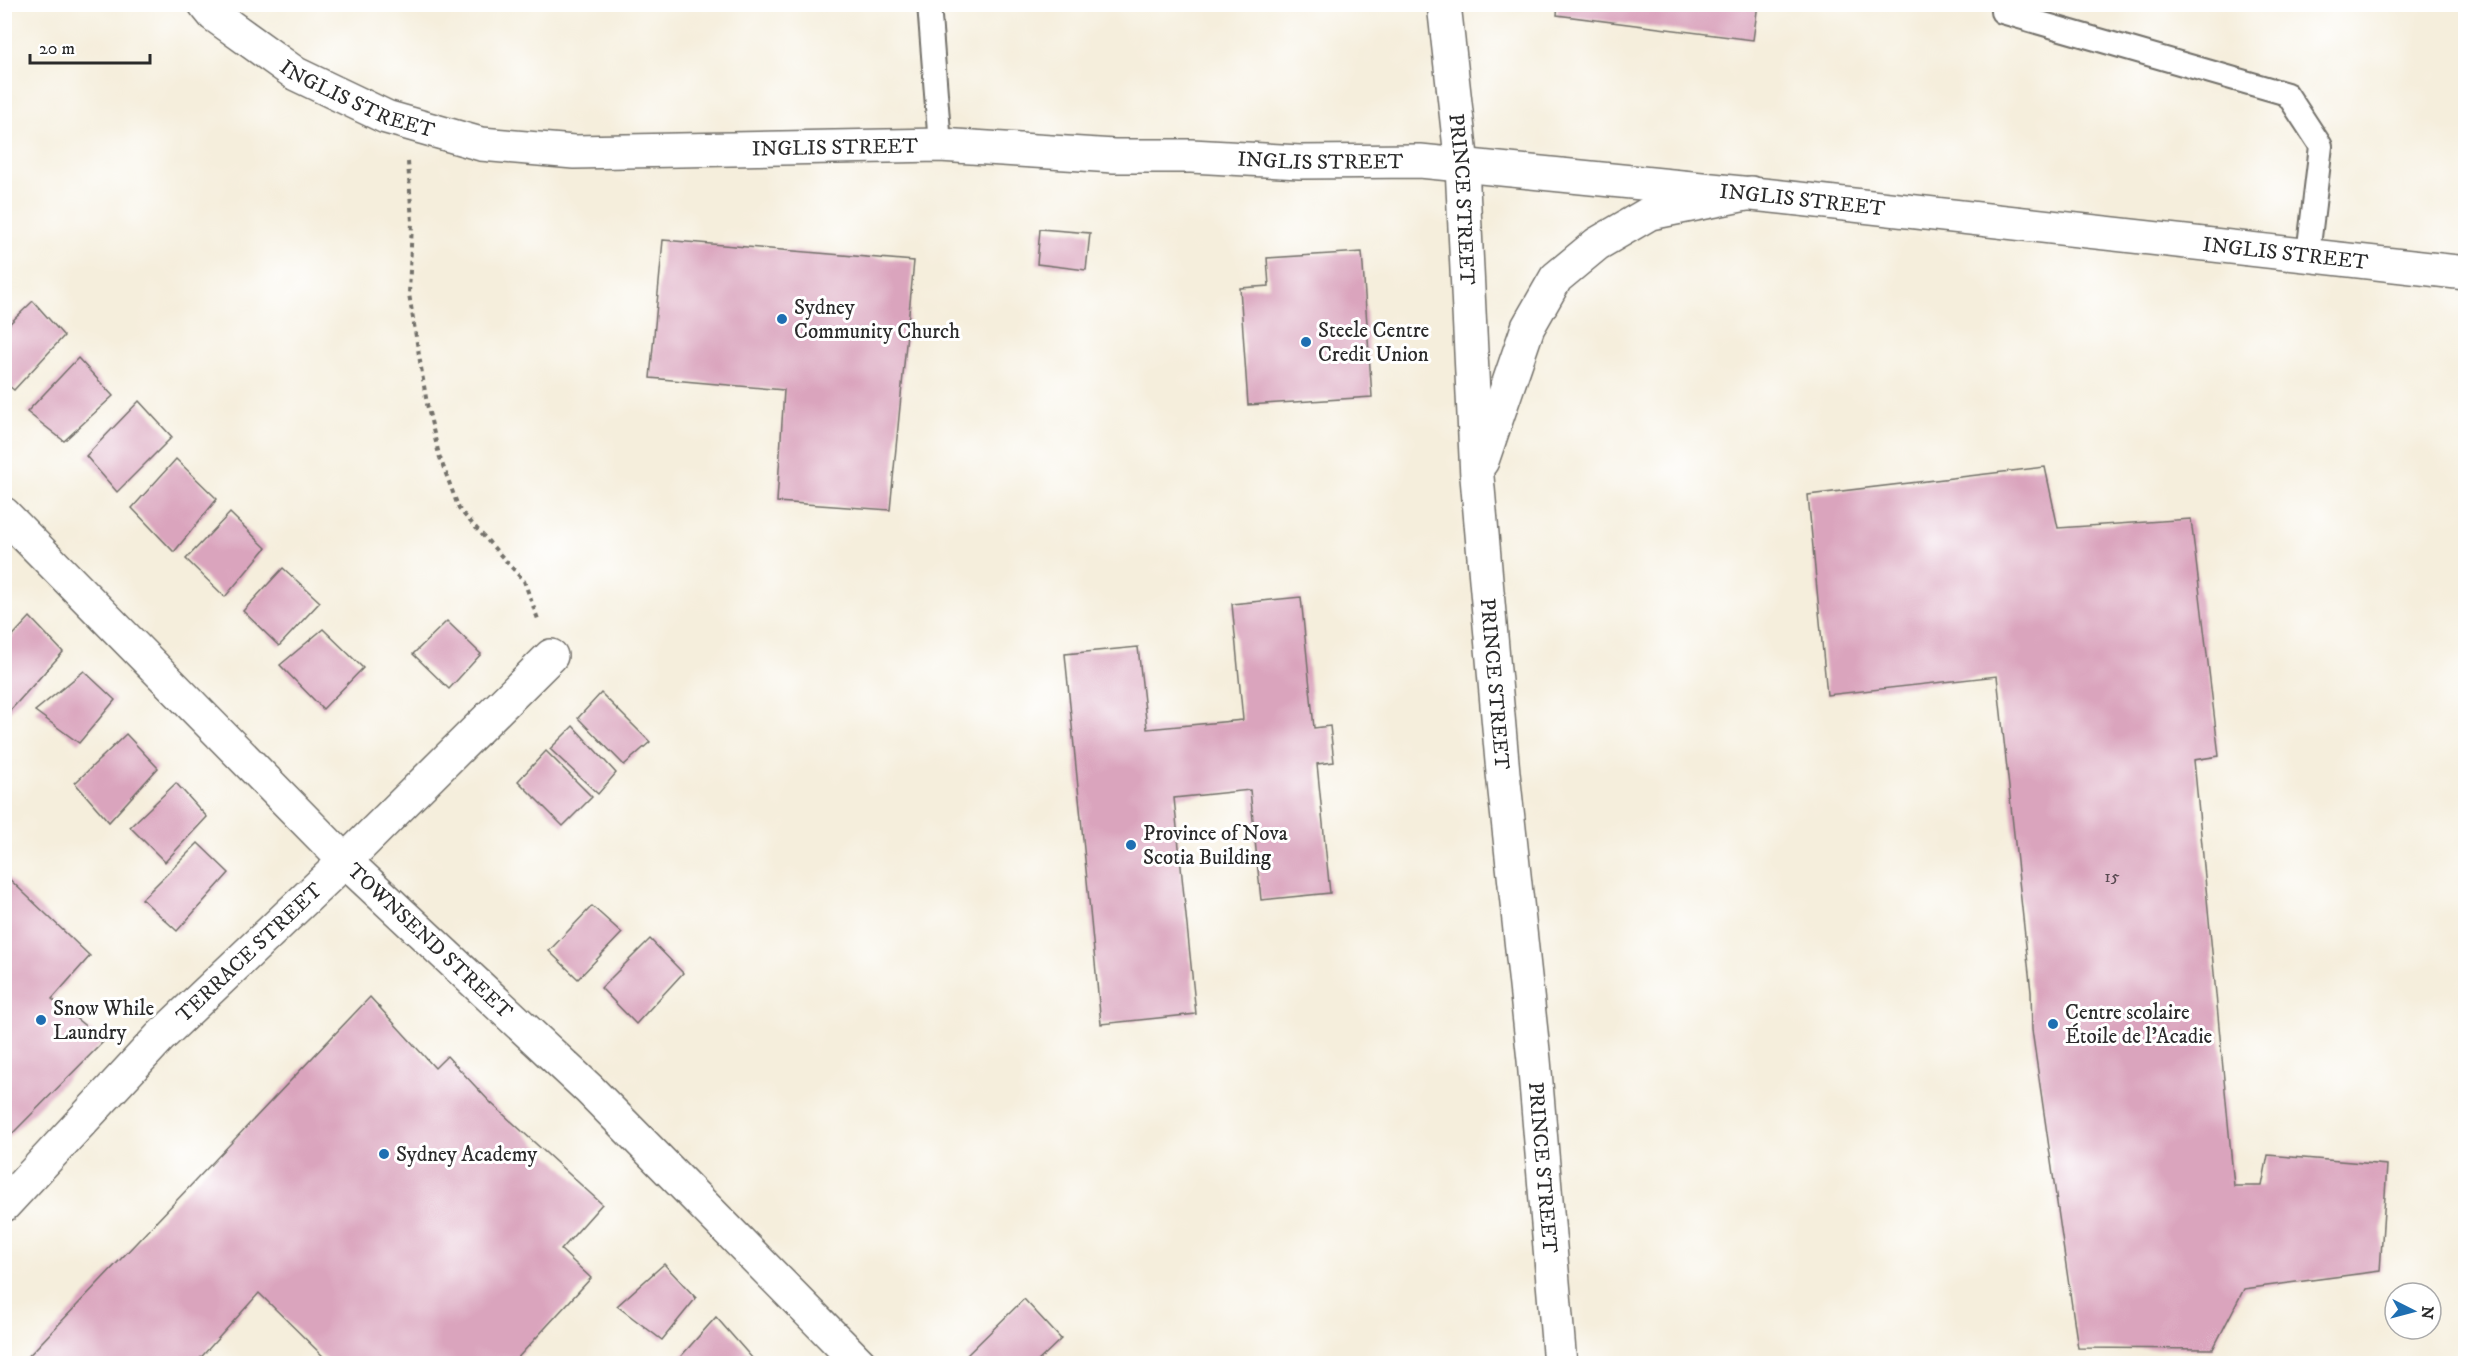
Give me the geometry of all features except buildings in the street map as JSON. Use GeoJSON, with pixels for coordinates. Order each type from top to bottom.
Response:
{"type":"FeatureCollection","features":[{"type":"Feature","properties":{"kind":"street","name":"INGLIS STREET"},"geometry":{"type":"LineString","coordinates":[[205,4],[214,15],[296,74],[386,117],[481,144],[574,152],[940,145],[1114,156],[1191,156],[1300,162],[1409,161],[1529,170],[1751,193],[2466,273]]}},
{"type":"Feature","properties":{"kind":"street","name":"PRINCE STREET"},"geometry":{"type":"LineString","coordinates":[[1444,4],[1462,166],[1477,477],[1503,772],[1534,1060],[1560,1364]]}},
{"type":"Feature","properties":{"kind":"street"},"geometry":{"type":"LineString","coordinates":[[1477,477],[1528,327],[1556,278],[1597,244],[1650,213],[1751,193]]}},
{"type":"Feature","properties":{"kind":"street","name":"TOWNSEND STREET"},"geometry":{"type":"LineString","coordinates":[[4,514],[345,861],[589,1089],[860,1364]]}},
{"type":"Feature","properties":{"kind":"street","name":"TERRACE STREET"},"geometry":{"type":"LineString","coordinates":[[4,1205],[160,1037],[345,861],[551,656]]}},
{"type":"Feature","properties":{"kind":"lane"},"geometry":{"type":"LineString","coordinates":[[929,4],[940,145]]}},
{"type":"Feature","properties":{"kind":"lane"},"geometry":{"type":"LineString","coordinates":[[2002,4],[2002,12],[2288,94],[2322,146],[2308,254]]}},
{"type":"Feature","properties":{"kind":"path"},"geometry":{"type":"LineString","coordinates":[[412,124],[408,151],[412,222],[409,294],[427,404],[439,455],[459,509],[524,581],[551,656]]}},
{"type":"Feature","properties":{"kind":"place","name":"Sydney Community Church"},"geometry":{"type":"Point","coordinates":[782,319]}},
{"type":"Feature","properties":{"kind":"place","name":"Steele Centre Credit Union"},"geometry":{"type":"Point","coordinates":[1306,342]}},
{"type":"Feature","properties":{"kind":"place","name":"Province of Nova Scotia Building"},"geometry":{"type":"Point","coordinates":[1131,845]}},
{"type":"Feature","properties":{"kind":"place","name":"Snow While Laundry"},"geometry":{"type":"Point","coordinates":[41,1020]}},
{"type":"Feature","properties":{"kind":"place","name":"Centre scolaire Étoile de l'Acadie"},"geometry":{"type":"Point","coordinates":[2053,1024]}},
{"type":"Feature","properties":{"kind":"place","name":"Sydney Academy"},"geometry":{"type":"Point","coordinates":[384,1154]}}]}
